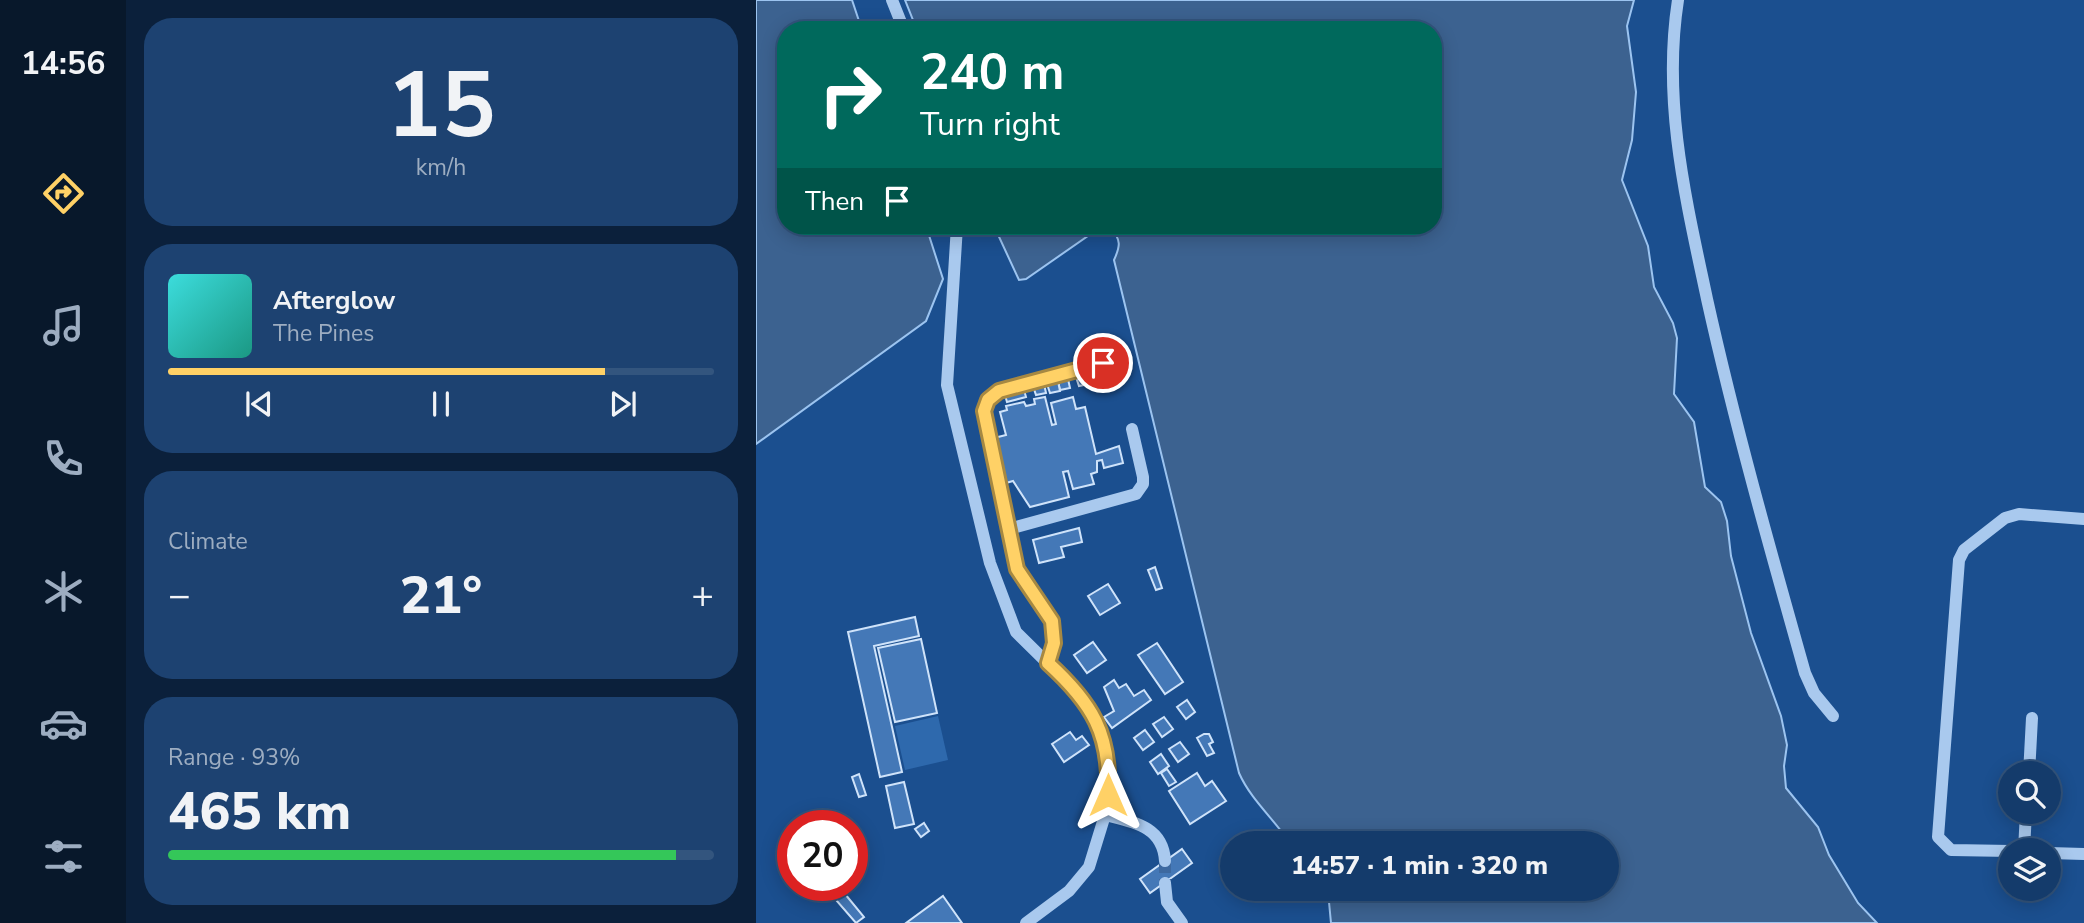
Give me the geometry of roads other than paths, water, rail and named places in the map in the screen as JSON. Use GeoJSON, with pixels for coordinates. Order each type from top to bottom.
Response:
{"type":"FeatureCollection","features":[{"type":"Feature","properties":{"kind":"lane"},"geometry":{"type":"LineString","coordinates":[[892,0],[900,21]]}},
{"type":"Feature","properties":{"kind":"lane"},"geometry":{"type":"LineString","coordinates":[[1678,0],[1674,51],[1675,121],[1682,181],[1696,248],[1742,451],[1805,673],[1814,693],[1833,716]]}},
{"type":"Feature","properties":{"kind":"lane"},"geometry":{"type":"LineString","coordinates":[[956,235],[947,366],[948,396],[990,563],[1007,614],[1022,640],[1084,699],[1098,726],[1108,763],[1105,815],[1094,856],[1069,891],[1026,923]]}},
{"type":"Feature","properties":{"kind":"lane"},"geometry":{"type":"LineString","coordinates":[[1048,663],[1054,643],[1052,621],[1048,611],[1020,578],[984,418],[988,400],[999,391],[1103,363]]}},
{"type":"Feature","properties":{"kind":"lane"},"geometry":{"type":"LineString","coordinates":[[1009,529],[1136,494],[1143,484],[1143,477],[1132,429]]}},
{"type":"Feature","properties":{"kind":"lane"},"geometry":{"type":"LineString","coordinates":[[1998,851],[1951,850],[1938,837],[1959,559],[1964,550],[2005,518],[2019,514],[2084,519]]}},
{"type":"Feature","properties":{"kind":"lane"},"geometry":{"type":"LineString","coordinates":[[2030,761],[2032,718]]}},
{"type":"Feature","properties":{"kind":"lane"},"geometry":{"type":"LineString","coordinates":[[1105,815],[1140,824],[1151,830],[1163,847],[1165,861]]}},
{"type":"Feature","properties":{"kind":"lane"},"geometry":{"type":"LineString","coordinates":[[2061,853],[2084,854]]}},
{"type":"Feature","properties":{"kind":"lane"},"geometry":{"type":"LineString","coordinates":[[1165,883],[1167,902],[1182,923]]}},
{"type":"Feature","properties":{"kind":"tunnel"},"geometry":{"type":"LineString","coordinates":[[1165,861],[1165,883]]}}]}
